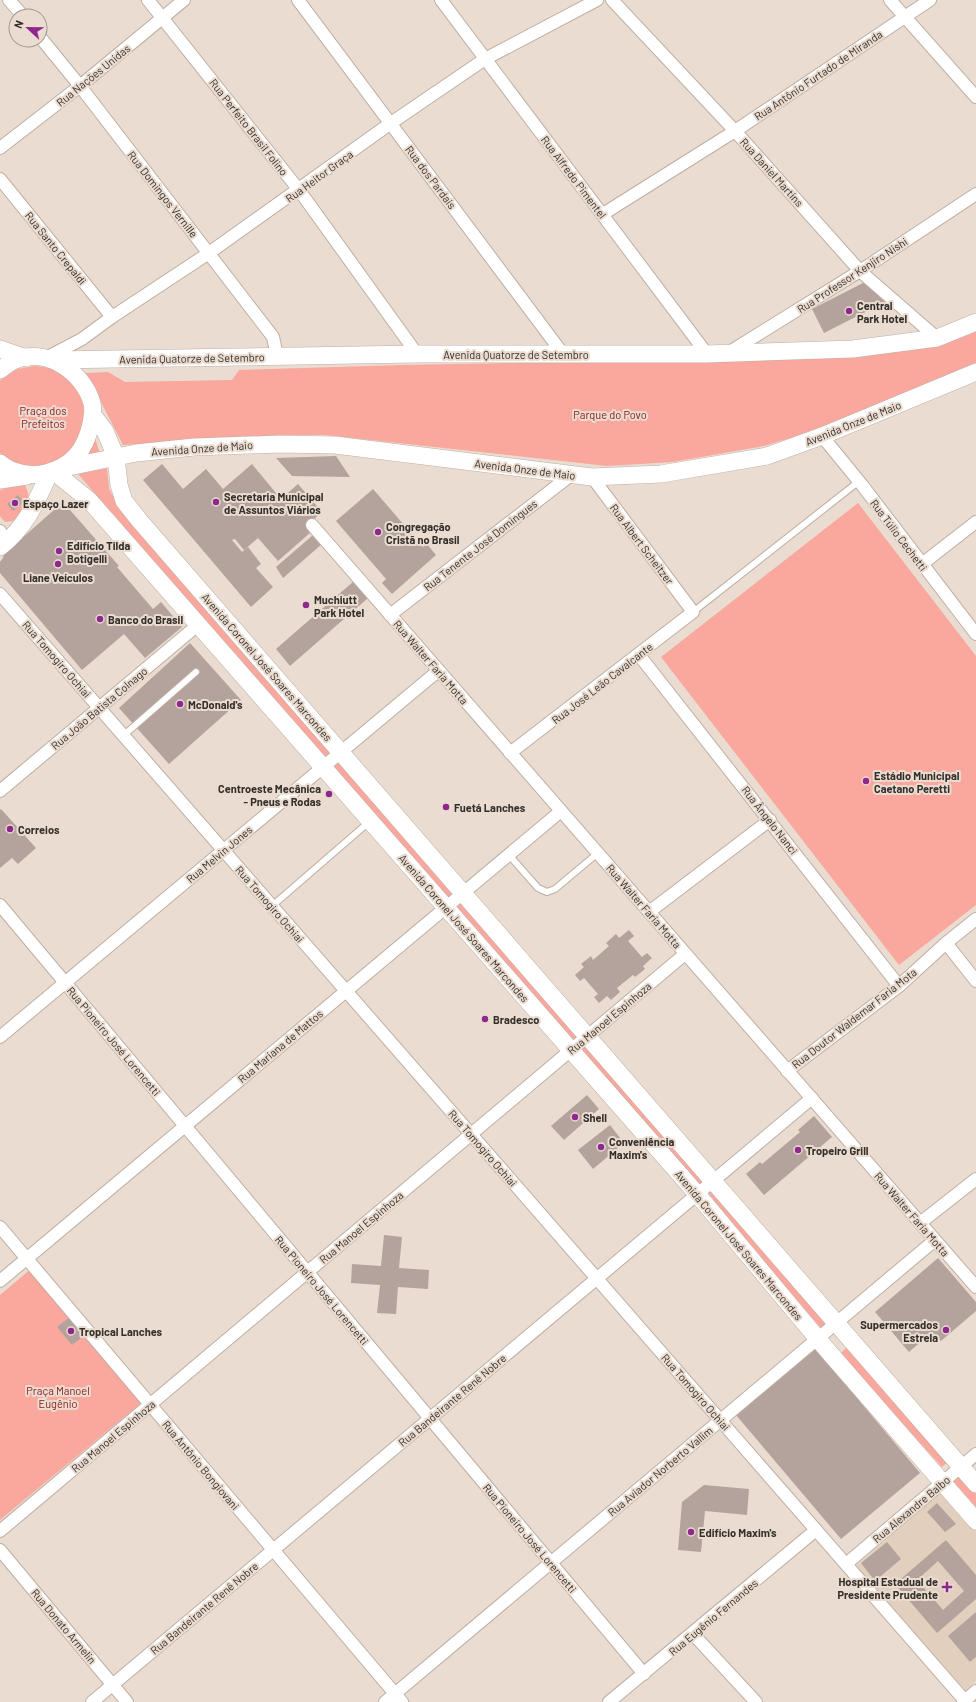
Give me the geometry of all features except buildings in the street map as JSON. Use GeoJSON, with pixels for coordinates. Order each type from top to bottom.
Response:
{"type":"FeatureCollection","features":[{"type":"Feature","properties":{"kind":"main road","name":"Avenida Quatorze de Setembro"},"geometry":{"type":"LineString","coordinates":[[10,363],[33,357],[48,359],[417,354],[707,354],[853,349],[937,338],[976,322]]}},
{"type":"Feature","properties":{"kind":"main road"},"geometry":{"type":"LineString","coordinates":[[0,349],[10,363]]}},
{"type":"Feature","properties":{"kind":"main road"},"geometry":{"type":"LineString","coordinates":[[0,463],[22,473],[51,471],[76,457],[87,440],[92,415],[92,404],[78,377],[63,364],[48,359]]}},
{"type":"Feature","properties":{"kind":"main road","name":"Avenida Onze de Maio"},"geometry":{"type":"LineString","coordinates":[[0,480],[116,457],[194,447],[278,444],[335,446],[571,475],[592,476],[661,474],[767,456],[822,436],[976,372]]}},
{"type":"Feature","properties":{"kind":"main road","name":"Avenida Coronel José Soares Marcondes"},"geometry":{"type":"LineString","coordinates":[[92,415],[105,431],[116,457],[119,485],[124,502],[976,1484]]}},
{"type":"Feature","properties":{"kind":"main road"},"geometry":{"type":"LineString","coordinates":[[2,540],[29,517],[51,471]]}},
{"type":"Feature","properties":{"kind":"main road","name":"Avenida Coronel José Soares Marcondes"},"geometry":{"type":"LineString","coordinates":[[51,471],[89,500],[199,624],[697,1194],[818,1339],[941,1483],[976,1521]]}},
{"type":"Feature","properties":{"kind":"street"},"geometry":{"type":"LineString","coordinates":[[9,0],[16,8]]}},
{"type":"Feature","properties":{"kind":"street","name":"Rua Perfeito Brasil Folino"},"geometry":{"type":"LineString","coordinates":[[148,0],[299,190],[417,354]]}},
{"type":"Feature","properties":{"kind":"street","name":"Rua Nações Unidas"},"geometry":{"type":"LineString","coordinates":[[0,148],[80,86],[184,0]]}},
{"type":"Feature","properties":{"kind":"street","name":"Rua dos Pardais"},"geometry":{"type":"LineString","coordinates":[[298,0],[563,354]]}},
{"type":"Feature","properties":{"kind":"street","name":"Rua Alfredo Pimentel"},"geometry":{"type":"LineString","coordinates":[[440,0],[603,214],[707,354]]}},
{"type":"Feature","properties":{"kind":"street","name":"Rua Heitor Graça"},"geometry":{"type":"LineString","coordinates":[[48,359],[82,339],[112,316],[209,253],[391,123],[484,59],[598,0]]}},
{"type":"Feature","properties":{"kind":"street","name":"Rua Daniel Martins"},"geometry":{"type":"LineString","coordinates":[[612,0],[735,131],[860,271],[937,338]]}},
{"type":"Feature","properties":{"kind":"street"},"geometry":{"type":"LineString","coordinates":[[890,0],[976,97]]}},
{"type":"Feature","properties":{"kind":"street","name":"Rua Antônio Furtado de Miranda"},"geometry":{"type":"LineString","coordinates":[[603,214],[735,131],[930,0]]}},
{"type":"Feature","properties":{"kind":"street","name":"Rua Domingos Vernille"},"geometry":{"type":"LineString","coordinates":[[48,47],[80,86],[273,337],[277,356]]}},
{"type":"Feature","properties":{"kind":"street","name":"Rua Santo Crepaldi"},"geometry":{"type":"LineString","coordinates":[[0,179],[112,316]]}},
{"type":"Feature","properties":{"kind":"street","name":"Rua Professor Kenjiro Nishi"},"geometry":{"type":"LineString","coordinates":[[727,353],[860,271],[976,194]]}},
{"type":"Feature","properties":{"kind":"street","name":"Rua Túlio Cechetti"},"geometry":{"type":"LineString","coordinates":[[822,436],[976,634]]}},
{"type":"Feature","properties":{"kind":"street","name":"Rua Tenente José Domingues"},"geometry":{"type":"LineString","coordinates":[[390,615],[571,475]]}},
{"type":"Feature","properties":{"kind":"street","name":"Rua Albert Scheitzer"},"geometry":{"type":"LineString","coordinates":[[592,476],[693,612]]}},
{"type":"Feature","properties":{"kind":"street"},"geometry":{"type":"LineString","coordinates":[[922,564],[976,522]]}},
{"type":"Feature","properties":{"kind":"street","name":"Rua Walter Faria Motta"},"geometry":{"type":"LineString","coordinates":[[312,525],[976,1287]]}},
{"type":"Feature","properties":{"kind":"street","name":"Rua Tomogiro Ochiai"},"geometry":{"type":"LineString","coordinates":[[0,594],[965,1702]]}},
{"type":"Feature","properties":{"kind":"street","name":"Rua José Leão Cavalcante"},"geometry":{"type":"LineString","coordinates":[[510,753],[693,612]]}},
{"type":"Feature","properties":{"kind":"street","name":"Rua João Batista Colnago"},"geometry":{"type":"LineString","coordinates":[[0,791],[199,624]]}},
{"type":"Feature","properties":{"kind":"street","name":"Rua Ângelo Nanci"},"geometry":{"type":"LineString","coordinates":[[639,655],[899,986]]}},
{"type":"Feature","properties":{"kind":"street","name":"Rua Melvin Jones"},"geometry":{"type":"LineString","coordinates":[[0,1037],[438,671]]}},
{"type":"Feature","properties":{"kind":"street","name":"Rua Mariana de Mattos"},"geometry":{"type":"LineString","coordinates":[[0,1281],[561,811]]}},
{"type":"Feature","properties":{"kind":"street"},"geometry":{"type":"LineString","coordinates":[[649,912],[770,820]]}},
{"type":"Feature","properties":{"kind":"street","name":"Rua Pioneiro José Lorencetti"},"geometry":{"type":"LineString","coordinates":[[0,906],[644,1674]]}},
{"type":"Feature","properties":{"kind":"street","name":"Rua Doutor Waldemar Faria Mota"},"geometry":{"type":"LineString","coordinates":[[788,1071],[899,986],[946,943],[976,919]]}},
{"type":"Feature","properties":{"kind":"street"},"geometry":{"type":"LineString","coordinates":[[946,943],[976,981]]}},
{"type":"Feature","properties":{"kind":"street","name":"Rua Manoel Espinhoza"},"geometry":{"type":"LineString","coordinates":[[0,1531],[685,954]]}},
{"type":"Feature","properties":{"kind":"street","name":"Rua Bandeirante Renê Nobre"},"geometry":{"type":"LineString","coordinates":[[92,1702],[812,1098]]}},
{"type":"Feature","properties":{"kind":"street"},"geometry":{"type":"LineString","coordinates":[[920,1223],[976,1179]]}},
{"type":"Feature","properties":{"kind":"street","name":"Rua Antônio Bongiovani"},"geometry":{"type":"LineString","coordinates":[[0,1227],[398,1698]]}},
{"type":"Feature","properties":{"kind":"street","name":"Rua Aviador Norberto Vallim"},"geometry":{"type":"LineString","coordinates":[[385,1702],[398,1698],[551,1562],[935,1240]]}},
{"type":"Feature","properties":{"kind":"street","name":"Rua Alexandre Balbo"},"geometry":{"type":"LineString","coordinates":[[846,1564],[976,1454]]}},
{"type":"Feature","properties":{"kind":"street","name":"Rua Eugênio Fernandes"},"geometry":{"type":"LineString","coordinates":[[609,1702],[693,1634],[816,1530]]}},
{"type":"Feature","properties":{"kind":"street","name":"Rua Donato Armelin"},"geometry":{"type":"LineString","coordinates":[[0,1550],[127,1702]]}},
{"type":"Feature","properties":{"kind":"street"},"geometry":{"type":"LineString","coordinates":[[693,1634],[756,1702]]}},
{"type":"Feature","properties":{"kind":"street"},"geometry":{"type":"LineString","coordinates":[[965,1702],[976,1691]]}},
{"type":"Feature","properties":{"kind":"lane"},"geometry":{"type":"LineString","coordinates":[[693,612],[858,482]]}},
{"type":"Feature","properties":{"kind":"lane"},"geometry":{"type":"LineString","coordinates":[[124,735],[196,672]]}},
{"type":"Feature","properties":{"kind":"lane"},"geometry":{"type":"LineString","coordinates":[[272,906],[371,821]]}},
{"type":"Feature","properties":{"kind":"lane"},"geometry":{"type":"LineString","coordinates":[[508,855],[538,888],[547,892],[555,889],[598,853]]}},
{"type":"Feature","properties":{"kind":"shaded area"},"geometry":{"type":"Polygon","coordinates":[[[942,1490],[976,1530],[976,1681],[965,1691],[855,1567],[942,1490]]]}},
{"type":"Feature","properties":{"kind":"green space","name":"Parque do Povo"},"geometry":{"type":"Polygon","coordinates":[[[976,328],[976,366],[819,429],[764,446],[673,462],[607,466],[325,435],[294,435],[123,445],[86,373],[108,372],[125,382],[232,380],[239,370],[403,365],[852,357],[976,328]]]}},
{"type":"Feature","properties":{"kind":"green space","name":"Praça dos Prefeitos"},"geometry":{"type":"Polygon","coordinates":[[[34,366],[49,368],[67,378],[79,392],[84,409],[83,427],[76,444],[64,457],[48,465],[27,466],[13,462],[0,453],[0,380],[17,369],[34,366]]]}},
{"type":"Feature","properties":{"kind":"green space"},"geometry":{"type":"Polygon","coordinates":[[[95,438],[100,454],[85,456],[95,438]]]}},
{"type":"Feature","properties":{"kind":"green space"},"geometry":{"type":"Polygon","coordinates":[[[107,468],[109,489],[118,505],[331,751],[324,757],[78,474],[107,468]]]}},
{"type":"Feature","properties":{"kind":"green space"},"geometry":{"type":"Polygon","coordinates":[[[24,483],[29,500],[28,504],[13,521],[5,522],[0,516],[0,490],[24,483]]]}},
{"type":"Feature","properties":{"kind":"green space","name":"Estádio Municipal Caetano Peretti"},"geometry":{"type":"Polygon","coordinates":[[[858,503],[976,656],[976,905],[899,965],[661,657],[858,503]]]}},
{"type":"Feature","properties":{"kind":"green space"},"geometry":{"type":"Polygon","coordinates":[[[340,762],[453,892],[447,898],[333,768],[340,762]]]}},
{"type":"Feature","properties":{"kind":"green space"},"geometry":{"type":"Polygon","coordinates":[[[462,902],[578,1035],[572,1041],[456,908],[462,902]]]}},
{"type":"Feature","properties":{"kind":"green space"},"geometry":{"type":"Polygon","coordinates":[[[587,1045],[704,1180],[698,1186],[580,1051],[587,1045]]]}},
{"type":"Feature","properties":{"kind":"green space"},"geometry":{"type":"Polygon","coordinates":[[[713,1189],[828,1322],[821,1328],[705,1195],[713,1189]]]}},
{"type":"Feature","properties":{"kind":"green space","name":"Praça Manoel Eugênio"},"geometry":{"type":"Polygon","coordinates":[[[31,1269],[141,1403],[0,1520],[0,1295],[31,1269]]]}},
{"type":"Feature","properties":{"kind":"green space"},"geometry":{"type":"Polygon","coordinates":[[[847,1347],[948,1462],[942,1467],[840,1354],[847,1347]]]}},
{"type":"Feature","properties":{"kind":"green space"},"geometry":{"type":"Polygon","coordinates":[[[961,1476],[976,1493],[976,1507],[954,1482],[961,1476]]]}},
{"type":"Feature","properties":{"kind":"place","name":"Central Park Hotel"},"geometry":{"type":"Point","coordinates":[849,311]}},
{"type":"Feature","properties":{"kind":"place","name":"Secretaria Municipal de Assuntos Viários"},"geometry":{"type":"Point","coordinates":[216,502]}},
{"type":"Feature","properties":{"kind":"place","name":"Espaço Lazer"},"geometry":{"type":"Point","coordinates":[15,503]}},
{"type":"Feature","properties":{"kind":"place","name":"Congregação Cristã no Brasil"},"geometry":{"type":"Point","coordinates":[378,532]}},
{"type":"Feature","properties":{"kind":"place","name":"Edifício Tilda Botigelli"},"geometry":{"type":"Point","coordinates":[59,551]}},
{"type":"Feature","properties":{"kind":"place","name":"Liane Veículos"},"geometry":{"type":"Point","coordinates":[58,564]}},
{"type":"Feature","properties":{"kind":"place","name":"Muchiutt Park Hotel"},"geometry":{"type":"Point","coordinates":[306,605]}},
{"type":"Feature","properties":{"kind":"place","name":"Banco do Brasil"},"geometry":{"type":"Point","coordinates":[100,619]}},
{"type":"Feature","properties":{"kind":"place","name":"McDonald's"},"geometry":{"type":"Point","coordinates":[180,704]}},
{"type":"Feature","properties":{"kind":"place","name":"Estádio Municipal Caetano Peretti"},"geometry":{"type":"Point","coordinates":[866,781]}},
{"type":"Feature","properties":{"kind":"place","name":"Centroeste Mecânica - Pneus e Rodas"},"geometry":{"type":"Point","coordinates":[329,794]}},
{"type":"Feature","properties":{"kind":"place","name":"Fuetá Lanches"},"geometry":{"type":"Point","coordinates":[446,807]}},
{"type":"Feature","properties":{"kind":"place","name":"Correios"},"geometry":{"type":"Point","coordinates":[10,829]}},
{"type":"Feature","properties":{"kind":"place","name":"Bradesco"},"geometry":{"type":"Point","coordinates":[485,1019]}},
{"type":"Feature","properties":{"kind":"place","name":"Shell"},"geometry":{"type":"Point","coordinates":[575,1117]}},
{"type":"Feature","properties":{"kind":"place","name":"Conveniência Maxim's"},"geometry":{"type":"Point","coordinates":[601,1147]}},
{"type":"Feature","properties":{"kind":"place","name":"Tropeiro Grill"},"geometry":{"type":"Point","coordinates":[798,1150]}},
{"type":"Feature","properties":{"kind":"place","name":"Supermercados Estrela"},"geometry":{"type":"Point","coordinates":[946,1330]}},
{"type":"Feature","properties":{"kind":"place","name":"Tropical Lanches"},"geometry":{"type":"Point","coordinates":[71,1331]}},
{"type":"Feature","properties":{"kind":"place","name":"Edifício Maxim's"},"geometry":{"type":"Point","coordinates":[691,1532]}},
{"type":"Feature","properties":{"kind":"place","name":"Hospital Estadual de Presidente Prudente"},"geometry":{"type":"Point","coordinates":[947,1587]}}]}
